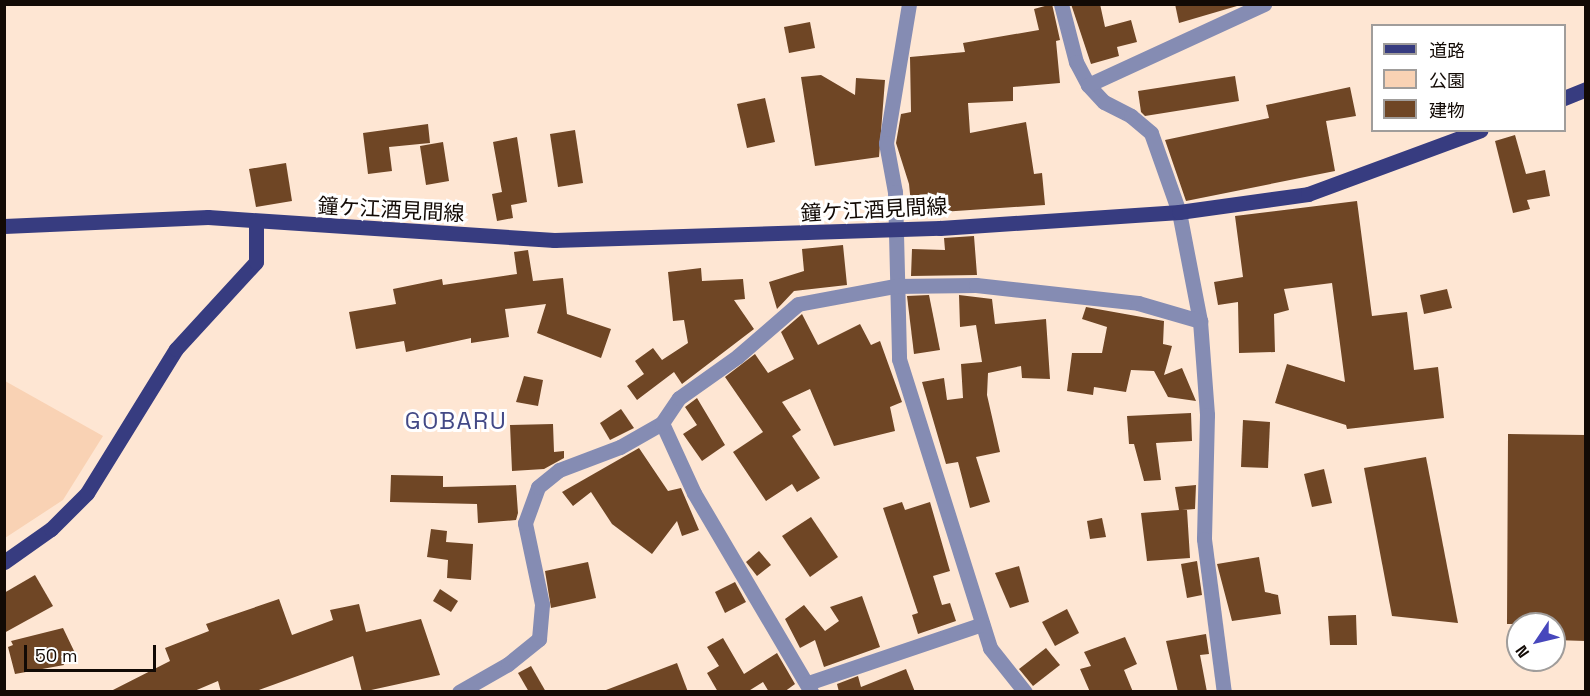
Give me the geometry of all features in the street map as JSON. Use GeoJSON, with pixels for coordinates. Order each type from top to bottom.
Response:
{"type":"FeatureCollection","features":[{"type":"Feature","properties":{"kind":"main road"},"geometry":{"type":"LineString","coordinates":[[1566,97],[1586,89]]}},
{"type":"Feature","properties":{"kind":"main road","name":"鐘ケ江酒見間線"},"geometry":{"type":"LineString","coordinates":[[4,226],[208,217],[256,223],[554,240],[897,229],[1179,212],[1308,194],[1476,132]]}},
{"type":"Feature","properties":{"kind":"main road"},"geometry":{"type":"LineString","coordinates":[[4,562],[51,529],[87,493],[176,349],[256,262],[256,223]]}},
{"type":"Feature","properties":{"kind":"street"},"geometry":{"type":"LineString","coordinates":[[909,4],[886,143],[893,165],[897,229],[895,286],[905,387],[982,624],[999,662],[1025,692]]}},
{"type":"Feature","properties":{"kind":"street"},"geometry":{"type":"LineString","coordinates":[[1061,4],[1076,62],[1088,85],[1104,102],[1131,116],[1151,133],[1179,212],[1200,321],[1207,415],[1205,551],[1224,692]]}},
{"type":"Feature","properties":{"kind":"street"},"geometry":{"type":"LineString","coordinates":[[1088,85],[1264,4]]}},
{"type":"Feature","properties":{"kind":"street"},"geometry":{"type":"LineString","coordinates":[[459,692],[517,658],[539,639],[542,604],[525,523],[538,487],[560,470],[620,447],[662,423],[679,398],[738,356],[798,304],[895,286],[1026,287],[1138,303],[1200,321]]}},
{"type":"Feature","properties":{"kind":"street"},"geometry":{"type":"LineString","coordinates":[[662,423],[694,493],[810,687],[982,624]]}},
{"type":"Feature","properties":{"kind":"green space"},"geometry":{"type":"Polygon","coordinates":[[[5,381],[103,436],[63,500],[5,538],[5,381]]]}},
{"type":"Feature","properties":{"kind":"building"},"geometry":{"type":"Polygon","coordinates":[[[1052,4],[1060,40],[1056,41],[1060,83],[1013,87],[1013,101],[968,103],[970,133],[1026,122],[1034,174],[1042,173],[1045,205],[912,214],[909,184],[896,143],[901,114],[911,112],[910,57],[965,52],[963,43],[1039,30],[1034,9],[1052,4]]]}},
{"type":"Feature","properties":{"kind":"building"},"geometry":{"type":"Polygon","coordinates":[[[1071,4],[1100,4],[1105,27],[1131,20],[1137,42],[1117,47],[1119,56],[1091,64],[1071,4]]]}},
{"type":"Feature","properties":{"kind":"building"},"geometry":{"type":"Polygon","coordinates":[[[1175,4],[1237,4],[1237,6],[1179,23],[1175,4]]]}},
{"type":"Feature","properties":{"kind":"building"},"geometry":{"type":"Polygon","coordinates":[[[810,22],[815,48],[789,53],[784,27],[810,22]]]}},
{"type":"Feature","properties":{"kind":"building"},"geometry":{"type":"Polygon","coordinates":[[[821,75],[855,95],[856,78],[885,80],[879,157],[815,166],[801,77],[821,75]]]}},
{"type":"Feature","properties":{"kind":"building"},"geometry":{"type":"Polygon","coordinates":[[[1235,76],[1239,101],[1145,116],[1141,112],[1138,91],[1235,76]]]}},
{"type":"Feature","properties":{"kind":"building"},"geometry":{"type":"Polygon","coordinates":[[[1350,87],[1356,116],[1326,121],[1335,171],[1186,201],[1165,140],[1269,118],[1266,105],[1350,87]]]}},
{"type":"Feature","properties":{"kind":"building"},"geometry":{"type":"Polygon","coordinates":[[[765,98],[775,142],[747,148],[737,104],[765,98]]]}},
{"type":"Feature","properties":{"kind":"building"},"geometry":{"type":"Polygon","coordinates":[[[428,124],[430,143],[389,147],[392,171],[368,174],[363,133],[428,124]]]}},
{"type":"Feature","properties":{"kind":"building"},"geometry":{"type":"Polygon","coordinates":[[[575,130],[583,183],[558,187],[550,134],[575,130]]]}},
{"type":"Feature","properties":{"kind":"building"},"geometry":{"type":"Polygon","coordinates":[[[1515,135],[1526,174],[1545,170],[1550,196],[1527,200],[1530,209],[1513,213],[1495,141],[1515,135]]]}},
{"type":"Feature","properties":{"kind":"building"},"geometry":{"type":"Polygon","coordinates":[[[517,137],[527,202],[511,205],[513,218],[497,221],[492,194],[502,192],[493,142],[517,137]]]}},
{"type":"Feature","properties":{"kind":"building"},"geometry":{"type":"Polygon","coordinates":[[[443,142],[449,181],[426,185],[420,146],[443,142]]]}},
{"type":"Feature","properties":{"kind":"building"},"geometry":{"type":"Polygon","coordinates":[[[286,163],[292,201],[256,207],[249,169],[286,163]]]}},
{"type":"Feature","properties":{"kind":"building"},"geometry":{"type":"Polygon","coordinates":[[[1357,201],[1372,316],[1407,312],[1414,370],[1438,367],[1444,418],[1347,429],[1346,425],[1275,403],[1287,364],[1345,382],[1332,283],[1284,289],[1289,310],[1274,314],[1275,352],[1239,353],[1238,302],[1218,305],[1214,282],[1243,277],[1235,216],[1357,201]]]}},
{"type":"Feature","properties":{"kind":"building"},"geometry":{"type":"Polygon","coordinates":[[[974,236],[977,275],[911,276],[912,249],[945,250],[944,238],[974,236]]]}},
{"type":"Feature","properties":{"kind":"building"},"geometry":{"type":"Polygon","coordinates":[[[843,245],[847,285],[794,291],[777,309],[769,282],[804,271],[802,249],[843,245]]]}},
{"type":"Feature","properties":{"kind":"building"},"geometry":{"type":"Polygon","coordinates":[[[528,250],[533,281],[563,278],[567,314],[611,329],[601,358],[537,333],[546,304],[505,309],[509,337],[471,343],[471,338],[406,352],[404,341],[356,349],[349,312],[396,304],[393,289],[442,279],[443,285],[517,274],[514,252],[528,250]]]}},
{"type":"Feature","properties":{"kind":"building"},"geometry":{"type":"Polygon","coordinates":[[[701,268],[702,281],[743,279],[745,299],[734,300],[754,329],[682,384],[674,372],[637,400],[627,386],[644,374],[635,361],[653,348],[662,360],[688,343],[684,320],[673,321],[668,272],[701,268]]]}},
{"type":"Feature","properties":{"kind":"building"},"geometry":{"type":"Polygon","coordinates":[[[1447,289],[1452,308],[1424,314],[1420,295],[1447,289]]]}},
{"type":"Feature","properties":{"kind":"building"},"geometry":{"type":"Polygon","coordinates":[[[929,295],[940,350],[914,354],[907,296],[929,295]]]}},
{"type":"Feature","properties":{"kind":"building"},"geometry":{"type":"Polygon","coordinates":[[[959,295],[992,299],[995,324],[1046,319],[1050,379],[1022,378],[1021,366],[988,373],[987,395],[1000,452],[976,457],[990,502],[970,508],[958,462],[946,464],[922,382],[944,378],[947,400],[963,398],[961,364],[982,362],[976,325],[960,327],[959,295]]]}},
{"type":"Feature","properties":{"kind":"building"},"geometry":{"type":"Polygon","coordinates":[[[1086,307],[1164,321],[1163,344],[1172,346],[1164,375],[1182,368],[1196,401],[1168,397],[1154,371],[1131,370],[1126,392],[1094,387],[1093,395],[1067,391],[1072,353],[1102,353],[1107,327],[1082,319],[1086,307]]]}},
{"type":"Feature","properties":{"kind":"building"},"geometry":{"type":"Polygon","coordinates":[[[802,314],[818,345],[860,324],[871,345],[880,341],[902,402],[890,407],[895,431],[834,446],[810,389],[782,402],[801,430],[792,436],[820,478],[797,492],[792,484],[766,501],[733,452],[763,432],[725,377],[755,354],[768,373],[794,359],[781,332],[802,314]]]}},
{"type":"Feature","properties":{"kind":"building"},"geometry":{"type":"Polygon","coordinates":[[[524,376],[543,380],[538,406],[516,402],[524,376]]]}},
{"type":"Feature","properties":{"kind":"building"},"geometry":{"type":"Polygon","coordinates":[[[697,398],[725,445],[702,461],[683,434],[697,425],[685,407],[697,398]]]}},
{"type":"Feature","properties":{"kind":"building"},"geometry":{"type":"Polygon","coordinates":[[[621,409],[634,428],[610,440],[600,423],[621,409]]]}},
{"type":"Feature","properties":{"kind":"building"},"geometry":{"type":"Polygon","coordinates":[[[1191,413],[1192,441],[1156,443],[1161,480],[1144,481],[1134,444],[1129,444],[1127,416],[1191,413]]]}},
{"type":"Feature","properties":{"kind":"building"},"geometry":{"type":"Polygon","coordinates":[[[1243,420],[1270,422],[1268,468],[1241,467],[1243,420]]]}},
{"type":"Feature","properties":{"kind":"building"},"geometry":{"type":"Polygon","coordinates":[[[553,424],[554,452],[564,451],[564,458],[544,469],[512,471],[510,425],[553,424]]]}},
{"type":"Feature","properties":{"kind":"building"},"geometry":{"type":"Polygon","coordinates":[[[1508,434],[1586,435],[1586,641],[1566,640],[1566,612],[1507,612],[1508,434]]]}},
{"type":"Feature","properties":{"kind":"building"},"geometry":{"type":"Polygon","coordinates":[[[639,448],[668,491],[681,488],[699,530],[682,536],[677,521],[652,554],[612,524],[591,492],[573,506],[562,492],[639,448]]]}},
{"type":"Feature","properties":{"kind":"building"},"geometry":{"type":"Polygon","coordinates":[[[1426,457],[1458,623],[1392,616],[1364,468],[1426,457]]]}},
{"type":"Feature","properties":{"kind":"building"},"geometry":{"type":"Polygon","coordinates":[[[1324,469],[1332,503],[1312,507],[1304,474],[1324,469]]]}},
{"type":"Feature","properties":{"kind":"building"},"geometry":{"type":"Polygon","coordinates":[[[391,475],[443,476],[443,487],[516,485],[518,513],[516,520],[478,523],[477,504],[390,502],[391,475]]]}},
{"type":"Feature","properties":{"kind":"building"},"geometry":{"type":"Polygon","coordinates":[[[1196,485],[1195,509],[1182,510],[1187,510],[1190,558],[1147,561],[1141,513],[1179,510],[1175,487],[1196,485]]]}},
{"type":"Feature","properties":{"kind":"building"},"geometry":{"type":"Polygon","coordinates":[[[902,502],[905,510],[930,502],[950,571],[933,576],[942,605],[950,603],[956,621],[918,634],[912,615],[918,613],[883,508],[902,502]]]}},
{"type":"Feature","properties":{"kind":"building"},"geometry":{"type":"Polygon","coordinates":[[[811,517],[838,557],[810,577],[782,536],[811,517]]]}},
{"type":"Feature","properties":{"kind":"building"},"geometry":{"type":"Polygon","coordinates":[[[1102,518],[1106,537],[1090,539],[1087,521],[1102,518]]]}},
{"type":"Feature","properties":{"kind":"building"},"geometry":{"type":"Polygon","coordinates":[[[431,529],[447,531],[446,542],[473,544],[471,580],[447,578],[448,560],[427,557],[431,529]]]}},
{"type":"Feature","properties":{"kind":"building"},"geometry":{"type":"Polygon","coordinates":[[[759,551],[771,565],[757,576],[746,562],[759,551]]]}},
{"type":"Feature","properties":{"kind":"building"},"geometry":{"type":"Polygon","coordinates":[[[1259,557],[1265,592],[1278,595],[1281,614],[1232,621],[1217,564],[1259,557]]]}},
{"type":"Feature","properties":{"kind":"building"},"geometry":{"type":"Polygon","coordinates":[[[1197,561],[1202,595],[1187,598],[1181,564],[1197,561]]]}},
{"type":"Feature","properties":{"kind":"building"},"geometry":{"type":"Polygon","coordinates":[[[588,562],[596,598],[551,608],[545,571],[588,562]]]}},
{"type":"Feature","properties":{"kind":"building"},"geometry":{"type":"Polygon","coordinates":[[[1019,566],[1029,602],[1010,608],[995,573],[1019,566]]]}},
{"type":"Feature","properties":{"kind":"building"},"geometry":{"type":"Polygon","coordinates":[[[35,575],[53,606],[4,633],[4,593],[35,575]]]}},
{"type":"Feature","properties":{"kind":"building"},"geometry":{"type":"Polygon","coordinates":[[[735,582],[746,602],[725,613],[715,592],[735,582]]]}},
{"type":"Feature","properties":{"kind":"building"},"geometry":{"type":"Polygon","coordinates":[[[440,589],[458,601],[451,612],[433,601],[440,589]]]}},
{"type":"Feature","properties":{"kind":"building"},"geometry":{"type":"Polygon","coordinates":[[[862,596],[880,647],[824,667],[815,640],[800,648],[785,619],[804,605],[825,631],[839,621],[830,607],[862,596]]]}},
{"type":"Feature","properties":{"kind":"building"},"geometry":{"type":"Polygon","coordinates":[[[279,599],[292,635],[333,620],[330,610],[359,604],[366,632],[421,619],[440,675],[362,692],[353,656],[253,692],[221,692],[218,681],[192,692],[109,692],[170,661],[165,648],[209,631],[206,624],[279,599]]]}},
{"type":"Feature","properties":{"kind":"building"},"geometry":{"type":"Polygon","coordinates":[[[1067,609],[1079,633],[1055,646],[1042,622],[1067,609]]]}},
{"type":"Feature","properties":{"kind":"building"},"geometry":{"type":"Polygon","coordinates":[[[1356,615],[1357,645],[1330,645],[1328,616],[1356,615]]]}},
{"type":"Feature","properties":{"kind":"building"},"geometry":{"type":"Polygon","coordinates":[[[63,628],[75,653],[61,656],[64,665],[15,674],[8,647],[13,645],[11,641],[63,628]]]}},
{"type":"Feature","properties":{"kind":"building"},"geometry":{"type":"Polygon","coordinates":[[[1206,634],[1209,654],[1200,655],[1207,692],[1178,692],[1166,641],[1206,634]]]}},
{"type":"Feature","properties":{"kind":"building"},"geometry":{"type":"Polygon","coordinates":[[[1125,637],[1137,664],[1124,670],[1133,692],[1090,692],[1080,669],[1091,666],[1084,652],[1125,637]]]}},
{"type":"Feature","properties":{"kind":"building"},"geometry":{"type":"Polygon","coordinates":[[[723,638],[744,674],[777,653],[795,684],[784,692],[769,692],[763,682],[747,692],[718,692],[707,673],[719,666],[707,647],[723,638]]]}},
{"type":"Feature","properties":{"kind":"building"},"geometry":{"type":"Polygon","coordinates":[[[1046,648],[1060,665],[1033,686],[1019,669],[1046,648]]]}},
{"type":"Feature","properties":{"kind":"building"},"geometry":{"type":"Polygon","coordinates":[[[677,663],[688,692],[606,692],[606,690],[677,663]]]}},
{"type":"Feature","properties":{"kind":"building"},"geometry":{"type":"Polygon","coordinates":[[[531,666],[546,692],[529,692],[518,673],[531,666]]]}},
{"type":"Feature","properties":{"kind":"building"},"geometry":{"type":"Polygon","coordinates":[[[906,669],[915,692],[839,692],[837,684],[858,676],[861,687],[906,669]]]}},
{"type":"Feature","properties":{"kind":"district","name":"GOBARU"},"geometry":{"type":"Point","coordinates":[456,421]}}]}
